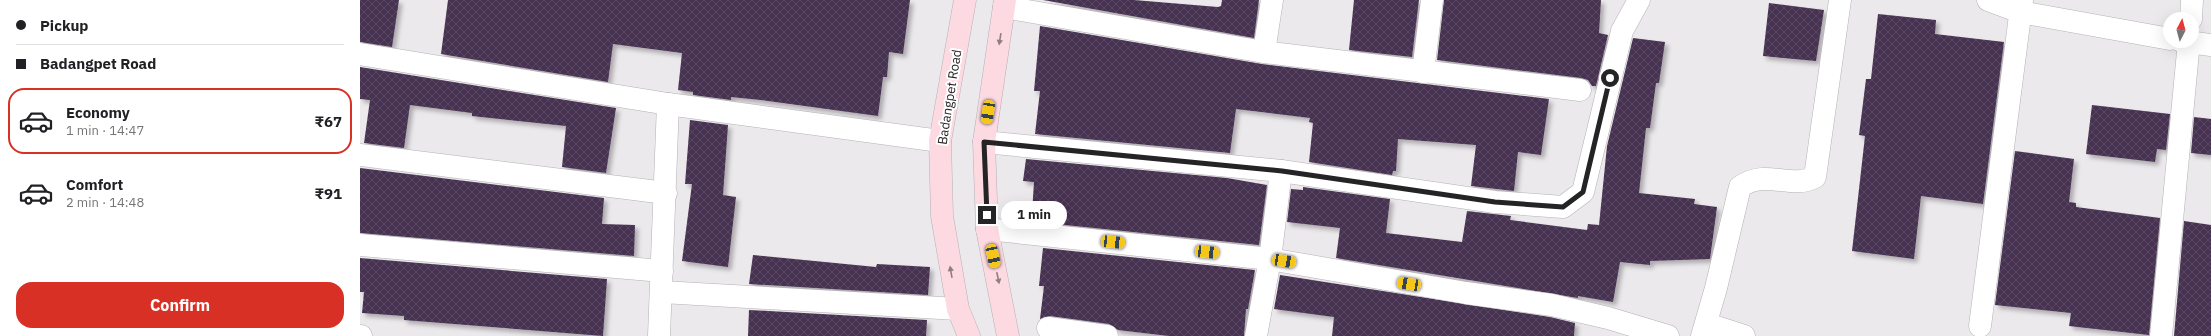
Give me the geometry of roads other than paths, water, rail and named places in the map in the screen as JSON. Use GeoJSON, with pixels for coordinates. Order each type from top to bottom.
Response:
{"type":"FeatureCollection","features":[{"type":"Feature","properties":{"kind":"main road","name":"Badangpet Road"},"geometry":{"type":"LineString","coordinates":[[965,0],[940,141],[942,216],[958,309],[969,336]]}},
{"type":"Feature","properties":{"kind":"main road"},"geometry":{"type":"LineString","coordinates":[[1005,3],[984,142],[987,229],[1008,336]]}},
{"type":"Feature","properties":{"kind":"street"},"geometry":{"type":"LineString","coordinates":[[1264,52],[1272,0]]}},
{"type":"Feature","properties":{"kind":"street"},"geometry":{"type":"LineString","coordinates":[[1423,72],[1432,0]]}},
{"type":"Feature","properties":{"kind":"street"},"geometry":{"type":"LineString","coordinates":[[984,142],[1282,171],[1495,202],[1563,207],[1583,192],[1622,31],[1639,0]]}},
{"type":"Feature","properties":{"kind":"street"},"geometry":{"type":"LineString","coordinates":[[1744,336],[1704,330],[1740,187],[1749,180],[1764,178],[1802,182],[1815,177],[1840,0]]}},
{"type":"Feature","properties":{"kind":"street"},"geometry":{"type":"LineString","coordinates":[[1988,0],[2163,37]]}},
{"type":"Feature","properties":{"kind":"street"},"geometry":{"type":"LineString","coordinates":[[2191,12],[2192,0]]}},
{"type":"Feature","properties":{"kind":"street"},"geometry":{"type":"LineString","coordinates":[[1005,3],[1264,52],[1580,90]]}},
{"type":"Feature","properties":{"kind":"street"},"geometry":{"type":"LineString","coordinates":[[1980,326],[2021,6]]}},
{"type":"Feature","properties":{"kind":"street"},"geometry":{"type":"LineString","coordinates":[[2199,43],[2211,45]]}},
{"type":"Feature","properties":{"kind":"street"},"geometry":{"type":"LineString","coordinates":[[2161,336],[2182,48]]}},
{"type":"Feature","properties":{"kind":"street"},"geometry":{"type":"LineString","coordinates":[[360,54],[668,104],[940,141]]}},
{"type":"Feature","properties":{"kind":"street"},"geometry":{"type":"LineString","coordinates":[[659,336],[666,193],[668,104]]}},
{"type":"Feature","properties":{"kind":"street"},"geometry":{"type":"LineString","coordinates":[[360,155],[666,193]]}},
{"type":"Feature","properties":{"kind":"street"},"geometry":{"type":"LineString","coordinates":[[1256,336],[1270,259],[1282,171]]}},
{"type":"Feature","properties":{"kind":"street"},"geometry":{"type":"LineString","coordinates":[[987,229],[1270,259],[1466,294],[1552,305],[1608,318],[1668,336]]}},
{"type":"Feature","properties":{"kind":"street"},"geometry":{"type":"LineString","coordinates":[[360,245],[662,281],[958,309]]}},
{"type":"Feature","properties":{"kind":"street"},"geometry":{"type":"LineString","coordinates":[[1048,328],[1107,336]]}}]}
